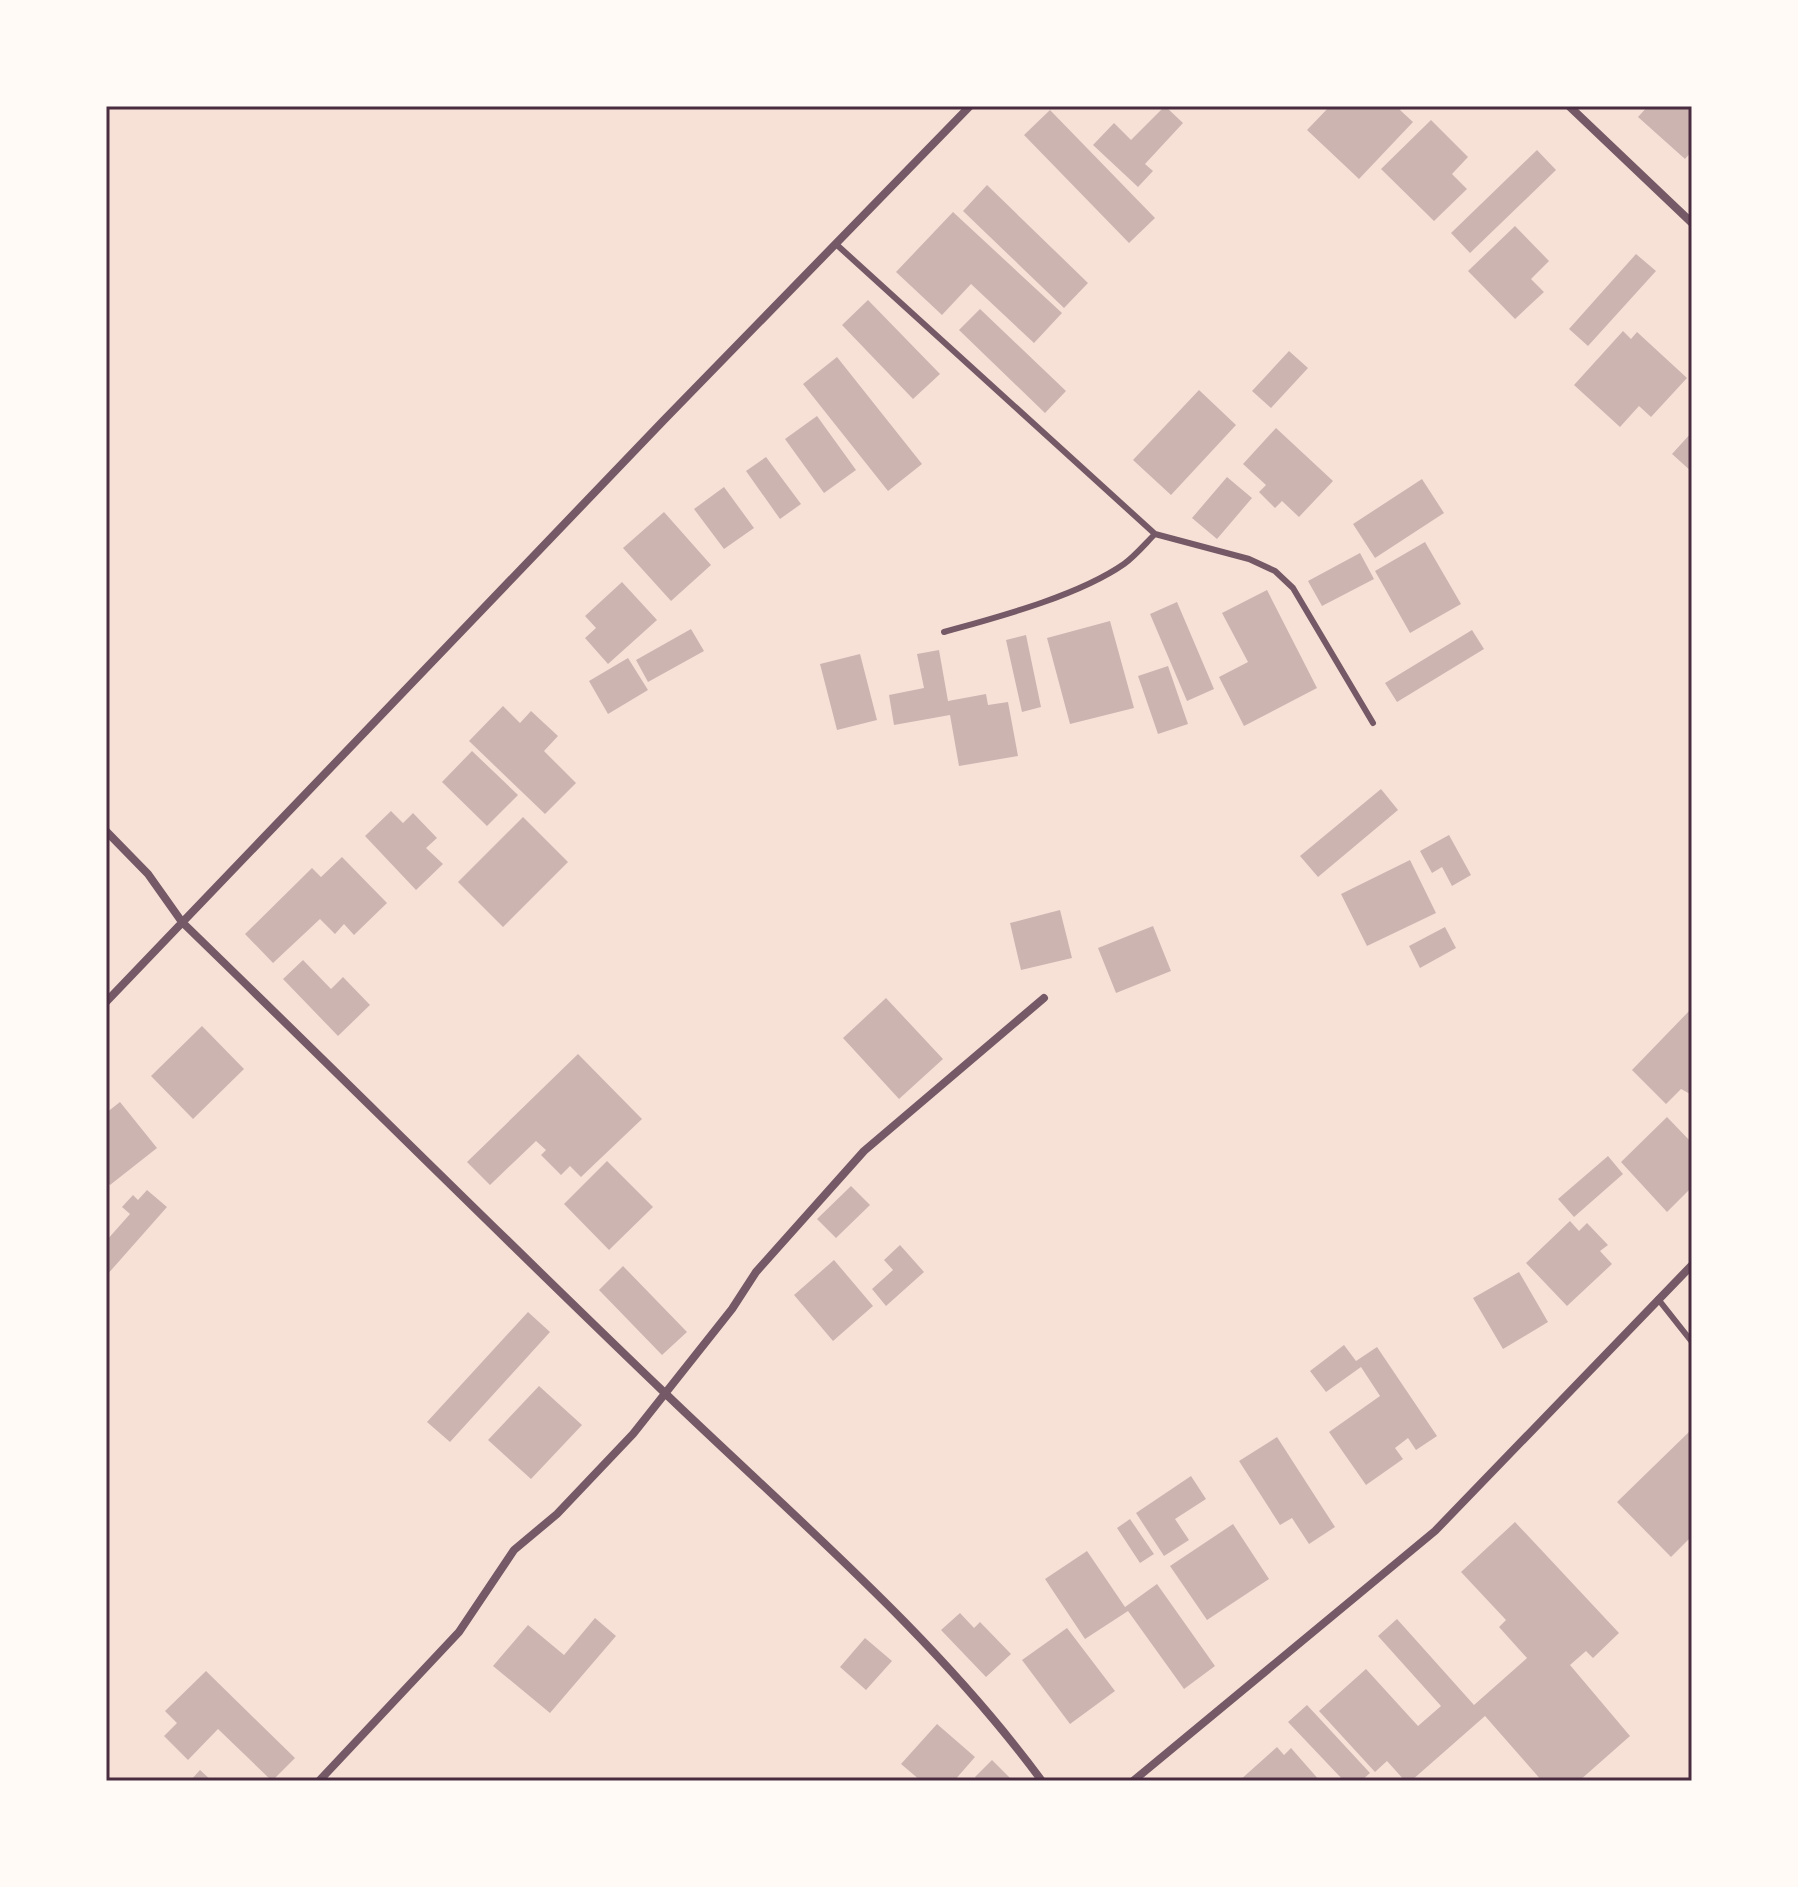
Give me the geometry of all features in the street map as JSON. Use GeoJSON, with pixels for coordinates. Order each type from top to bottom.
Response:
{"type":"FeatureCollection","features":[{"type":"Feature","properties":{"kind":"street"},"geometry":{"type":"LineString","coordinates":[[106,1002],[970,106]]}},
{"type":"Feature","properties":{"kind":"street"},"geometry":{"type":"LineString","coordinates":[[1569,106],[1692,223]]}},
{"type":"Feature","properties":{"kind":"street"},"geometry":{"type":"LineString","coordinates":[[106,831],[148,874],[182,922],[664,1393],[884,1602],[1003,1728],[1042,1781]]}},
{"type":"Feature","properties":{"kind":"street"},"geometry":{"type":"LineString","coordinates":[[319,1781],[459,1632],[514,1550],[583,1488],[633,1434],[732,1309],[756,1272],[864,1151],[1044,998]]}},
{"type":"Feature","properties":{"kind":"street"},"geometry":{"type":"LineString","coordinates":[[1133,1781],[1435,1531],[1692,1265]]}},
{"type":"Feature","properties":{"kind":"lane"},"geometry":{"type":"LineString","coordinates":[[837,245],[1155,534],[1226,552],[1275,571],[1293,588],[1373,723]]}},
{"type":"Feature","properties":{"kind":"lane"},"geometry":{"type":"LineString","coordinates":[[944,632],[1007,614],[1096,579],[1125,564],[1155,534]]}},
{"type":"Feature","properties":{"kind":"lane"},"geometry":{"type":"LineString","coordinates":[[1658,1299],[1692,1342]]}},
{"type":"Feature","properties":{"kind":"building"},"geometry":{"type":"Polygon","coordinates":[[[1165,106],[1183,123],[1145,164],[1153,171],[1138,187],[1093,145],[1114,123],[1131,140],[1165,106]]]}},
{"type":"Feature","properties":{"kind":"building"},"geometry":{"type":"Polygon","coordinates":[[[1330,106],[1403,106],[1400,110],[1413,122],[1359,179],[1307,130],[1330,106]]]}},
{"type":"Feature","properties":{"kind":"building"},"geometry":{"type":"Polygon","coordinates":[[[1648,106],[1692,106],[1692,151],[1685,159],[1638,117],[1648,106]]]}},
{"type":"Feature","properties":{"kind":"building"},"geometry":{"type":"Polygon","coordinates":[[[1050,110],[1155,218],[1129,243],[1024,135],[1050,110]]]}},
{"type":"Feature","properties":{"kind":"building"},"geometry":{"type":"Polygon","coordinates":[[[1431,120],[1468,157],[1452,174],[1467,189],[1434,221],[1381,169],[1431,120]]]}},
{"type":"Feature","properties":{"kind":"building"},"geometry":{"type":"Polygon","coordinates":[[[1537,150],[1556,170],[1470,253],[1451,233],[1537,150]]]}},
{"type":"Feature","properties":{"kind":"building"},"geometry":{"type":"Polygon","coordinates":[[[987,185],[1088,283],[1064,308],[963,211],[987,185]]]}},
{"type":"Feature","properties":{"kind":"building"},"geometry":{"type":"Polygon","coordinates":[[[953,212],[1062,313],[1034,343],[971,284],[942,315],[896,272],[953,212]]]}},
{"type":"Feature","properties":{"kind":"building"},"geometry":{"type":"Polygon","coordinates":[[[1515,226],[1549,261],[1531,279],[1544,292],[1515,319],[1468,271],[1515,226]]]}},
{"type":"Feature","properties":{"kind":"building"},"geometry":{"type":"Polygon","coordinates":[[[1636,254],[1656,271],[1588,346],[1569,329],[1636,254]]]}},
{"type":"Feature","properties":{"kind":"building"},"geometry":{"type":"Polygon","coordinates":[[[868,300],[940,374],[913,399],[842,325],[868,300]]]}},
{"type":"Feature","properties":{"kind":"building"},"geometry":{"type":"Polygon","coordinates":[[[980,309],[1066,391],[1045,413],[959,330],[980,309]]]}},
{"type":"Feature","properties":{"kind":"building"},"geometry":{"type":"Polygon","coordinates":[[[1623,331],[1631,339],[1637,332],[1687,378],[1651,417],[1639,406],[1620,427],[1574,385],[1623,331]]]}},
{"type":"Feature","properties":{"kind":"building"},"geometry":{"type":"Polygon","coordinates":[[[1289,351],[1308,368],[1271,408],[1252,391],[1289,351]]]}},
{"type":"Feature","properties":{"kind":"building"},"geometry":{"type":"Polygon","coordinates":[[[837,357],[922,464],[888,491],[803,384],[837,357]]]}},
{"type":"Feature","properties":{"kind":"building"},"geometry":{"type":"Polygon","coordinates":[[[1199,390],[1236,425],[1171,495],[1133,460],[1199,390]]]}},
{"type":"Feature","properties":{"kind":"building"},"geometry":{"type":"Polygon","coordinates":[[[817,416],[856,470],[824,493],[785,439],[817,416]]]}},
{"type":"Feature","properties":{"kind":"building"},"geometry":{"type":"Polygon","coordinates":[[[1276,428],[1333,481],[1299,517],[1282,501],[1275,508],[1259,492],[1266,485],[1243,464],[1276,428]]]}},
{"type":"Feature","properties":{"kind":"building"},"geometry":{"type":"Polygon","coordinates":[[[1692,432],[1692,472],[1672,454],[1692,432]]]}},
{"type":"Feature","properties":{"kind":"building"},"geometry":{"type":"Polygon","coordinates":[[[766,457],[801,504],[780,519],[746,471],[766,457]]]}},
{"type":"Feature","properties":{"kind":"building"},"geometry":{"type":"Polygon","coordinates":[[[1227,477],[1252,498],[1217,539],[1192,518],[1227,477]]]}},
{"type":"Feature","properties":{"kind":"building"},"geometry":{"type":"Polygon","coordinates":[[[1422,479],[1444,513],[1375,558],[1353,524],[1422,479]]]}},
{"type":"Feature","properties":{"kind":"building"},"geometry":{"type":"Polygon","coordinates":[[[724,487],[754,528],[724,549],[694,509],[724,487]]]}},
{"type":"Feature","properties":{"kind":"building"},"geometry":{"type":"Polygon","coordinates":[[[664,512],[711,565],[671,601],[623,548],[664,512]]]}},
{"type":"Feature","properties":{"kind":"building"},"geometry":{"type":"Polygon","coordinates":[[[1425,542],[1461,604],[1410,633],[1375,571],[1425,542]]]}},
{"type":"Feature","properties":{"kind":"building"},"geometry":{"type":"Polygon","coordinates":[[[1360,553],[1374,579],[1322,606],[1308,581],[1360,553]]]}},
{"type":"Feature","properties":{"kind":"building"},"geometry":{"type":"Polygon","coordinates":[[[622,582],[657,620],[608,664],[585,638],[596,628],[585,616],[622,582]]]}},
{"type":"Feature","properties":{"kind":"building"},"geometry":{"type":"Polygon","coordinates":[[[1267,590],[1317,688],[1244,726],[1219,677],[1248,662],[1222,613],[1267,590]]]}},
{"type":"Feature","properties":{"kind":"building"},"geometry":{"type":"Polygon","coordinates":[[[1177,602],[1214,689],[1187,701],[1150,614],[1177,602]]]}},
{"type":"Feature","properties":{"kind":"building"},"geometry":{"type":"Polygon","coordinates":[[[1110,621],[1134,708],[1070,724],[1047,638],[1110,621]]]}},
{"type":"Feature","properties":{"kind":"building"},"geometry":{"type":"Polygon","coordinates":[[[691,629],[704,651],[648,682],[636,660],[691,629]]]}},
{"type":"Feature","properties":{"kind":"building"},"geometry":{"type":"Polygon","coordinates":[[[1472,630],[1484,649],[1397,702],[1385,683],[1472,630]]]}},
{"type":"Feature","properties":{"kind":"building"},"geometry":{"type":"Polygon","coordinates":[[[1026,635],[1041,707],[1022,712],[1006,640],[1026,635]]]}},
{"type":"Feature","properties":{"kind":"building"},"geometry":{"type":"Polygon","coordinates":[[[939,650],[948,701],[986,694],[988,705],[1008,702],[1018,756],[959,766],[950,715],[894,725],[889,695],[924,688],[917,654],[939,650]]]}},
{"type":"Feature","properties":{"kind":"building"},"geometry":{"type":"Polygon","coordinates":[[[860,654],[877,720],[837,730],[820,664],[860,654]]]}},
{"type":"Feature","properties":{"kind":"building"},"geometry":{"type":"Polygon","coordinates":[[[628,658],[648,690],[608,714],[589,681],[628,658]]]}},
{"type":"Feature","properties":{"kind":"building"},"geometry":{"type":"Polygon","coordinates":[[[1168,666],[1188,724],[1158,734],[1138,676],[1168,666]]]}},
{"type":"Feature","properties":{"kind":"building"},"geometry":{"type":"Polygon","coordinates":[[[503,706],[520,723],[531,711],[558,736],[544,751],[576,783],[545,814],[469,741],[503,706]]]}},
{"type":"Feature","properties":{"kind":"building"},"geometry":{"type":"Polygon","coordinates":[[[472,751],[518,795],[487,826],[442,782],[472,751]]]}},
{"type":"Feature","properties":{"kind":"building"},"geometry":{"type":"Polygon","coordinates":[[[1381,789],[1398,810],[1318,877],[1300,856],[1381,789]]]}},
{"type":"Feature","properties":{"kind":"building"},"geometry":{"type":"Polygon","coordinates":[[[391,811],[403,823],[413,813],[437,838],[426,848],[443,864],[416,890],[365,836],[391,811]]]}},
{"type":"Feature","properties":{"kind":"building"},"geometry":{"type":"Polygon","coordinates":[[[523,817],[568,862],[503,927],[458,882],[523,817]]]}},
{"type":"Feature","properties":{"kind":"building"},"geometry":{"type":"Polygon","coordinates":[[[1449,835],[1471,875],[1452,886],[1442,867],[1432,873],[1420,851],[1449,835]]]}},
{"type":"Feature","properties":{"kind":"building"},"geometry":{"type":"Polygon","coordinates":[[[342,857],[387,903],[354,935],[344,924],[335,934],[320,919],[273,963],[245,934],[312,868],[321,877],[342,857]]]}},
{"type":"Feature","properties":{"kind":"building"},"geometry":{"type":"Polygon","coordinates":[[[1410,860],[1436,913],[1367,946],[1341,894],[1410,860]]]}},
{"type":"Feature","properties":{"kind":"building"},"geometry":{"type":"Polygon","coordinates":[[[1060,910],[1072,958],[1021,970],[1010,923],[1060,910]]]}},
{"type":"Feature","properties":{"kind":"building"},"geometry":{"type":"Polygon","coordinates":[[[1153,926],[1171,971],[1116,993],[1098,948],[1153,926]]]}},
{"type":"Feature","properties":{"kind":"building"},"geometry":{"type":"Polygon","coordinates":[[[1445,927],[1456,948],[1420,968],[1409,946],[1445,927]]]}},
{"type":"Feature","properties":{"kind":"building"},"geometry":{"type":"Polygon","coordinates":[[[303,960],[331,989],[343,977],[370,1005],[338,1036],[283,979],[303,960]]]}},
{"type":"Feature","properties":{"kind":"building"},"geometry":{"type":"Polygon","coordinates":[[[886,998],[943,1059],[899,1099],[843,1038],[886,998]]]}},
{"type":"Feature","properties":{"kind":"building"},"geometry":{"type":"Polygon","coordinates":[[[1692,1008],[1692,1095],[1681,1089],[1666,1104],[1632,1070],[1692,1008]]]}},
{"type":"Feature","properties":{"kind":"building"},"geometry":{"type":"Polygon","coordinates":[[[202,1026],[244,1069],[193,1119],[151,1076],[202,1026]]]}},
{"type":"Feature","properties":{"kind":"building"},"geometry":{"type":"Polygon","coordinates":[[[578,1054],[642,1119],[581,1177],[570,1166],[561,1175],[541,1155],[546,1150],[536,1141],[490,1185],[467,1162],[578,1054]]]}},
{"type":"Feature","properties":{"kind":"building"},"geometry":{"type":"Polygon","coordinates":[[[120,1102],[157,1148],[110,1185],[106,1180],[106,1113],[120,1102]]]}},
{"type":"Feature","properties":{"kind":"building"},"geometry":{"type":"Polygon","coordinates":[[[1667,1117],[1692,1143],[1692,1187],[1667,1212],[1621,1162],[1667,1117]]]}},
{"type":"Feature","properties":{"kind":"building"},"geometry":{"type":"Polygon","coordinates":[[[1608,1156],[1623,1174],[1574,1217],[1558,1199],[1608,1156]]]}},
{"type":"Feature","properties":{"kind":"building"},"geometry":{"type":"Polygon","coordinates":[[[607,1161],[653,1207],[609,1250],[564,1204],[607,1161]]]}},
{"type":"Feature","properties":{"kind":"building"},"geometry":{"type":"Polygon","coordinates":[[[851,1186],[870,1205],[836,1238],[817,1219],[851,1186]]]}},
{"type":"Feature","properties":{"kind":"building"},"geometry":{"type":"Polygon","coordinates":[[[147,1190],[167,1207],[106,1276],[106,1241],[130,1214],[122,1207],[133,1195],[138,1200],[147,1190]]]}},
{"type":"Feature","properties":{"kind":"building"},"geometry":{"type":"Polygon","coordinates":[[[1570,1221],[1579,1231],[1587,1223],[1608,1245],[1600,1251],[1612,1264],[1567,1306],[1526,1263],[1570,1221]]]}},
{"type":"Feature","properties":{"kind":"building"},"geometry":{"type":"Polygon","coordinates":[[[900,1245],[924,1272],[886,1306],[872,1289],[893,1270],[884,1260],[900,1245]]]}},
{"type":"Feature","properties":{"kind":"building"},"geometry":{"type":"Polygon","coordinates":[[[834,1260],[873,1306],[833,1341],[794,1295],[834,1260]]]}},
{"type":"Feature","properties":{"kind":"building"},"geometry":{"type":"Polygon","coordinates":[[[623,1266],[687,1332],[662,1355],[599,1290],[623,1266]]]}},
{"type":"Feature","properties":{"kind":"building"},"geometry":{"type":"Polygon","coordinates":[[[1519,1272],[1548,1322],[1503,1349],[1473,1298],[1519,1272]]]}},
{"type":"Feature","properties":{"kind":"building"},"geometry":{"type":"Polygon","coordinates":[[[528,1312],[550,1332],[450,1442],[427,1422],[528,1312]]]}},
{"type":"Feature","properties":{"kind":"building"},"geometry":{"type":"Polygon","coordinates":[[[1344,1345],[1356,1361],[1377,1347],[1437,1436],[1416,1450],[1408,1438],[1395,1448],[1403,1459],[1366,1485],[1329,1432],[1380,1396],[1361,1367],[1326,1392],[1310,1371],[1344,1345]]]}},
{"type":"Feature","properties":{"kind":"building"},"geometry":{"type":"Polygon","coordinates":[[[539,1386],[582,1425],[531,1479],[488,1440],[539,1386]]]}},
{"type":"Feature","properties":{"kind":"building"},"geometry":{"type":"Polygon","coordinates":[[[1692,1429],[1692,1536],[1671,1557],[1617,1502],[1692,1429]]]}},
{"type":"Feature","properties":{"kind":"building"},"geometry":{"type":"Polygon","coordinates":[[[1277,1437],[1335,1527],[1309,1544],[1292,1518],[1280,1525],[1239,1461],[1277,1437]]]}},
{"type":"Feature","properties":{"kind":"building"},"geometry":{"type":"Polygon","coordinates":[[[1191,1476],[1206,1499],[1175,1519],[1189,1540],[1164,1556],[1136,1513],[1191,1476]]]}},
{"type":"Feature","properties":{"kind":"building"},"geometry":{"type":"Polygon","coordinates":[[[1130,1519],[1154,1554],[1140,1563],[1117,1528],[1130,1519]]]}},
{"type":"Feature","properties":{"kind":"building"},"geometry":{"type":"Polygon","coordinates":[[[1515,1522],[1619,1633],[1593,1658],[1586,1651],[1570,1665],[1630,1736],[1579,1781],[1542,1781],[1485,1716],[1411,1781],[1405,1781],[1387,1761],[1375,1772],[1319,1711],[1366,1669],[1418,1726],[1441,1706],[1378,1636],[1397,1619],[1474,1705],[1527,1658],[1499,1627],[1506,1620],[1461,1572],[1515,1522]]]}},
{"type":"Feature","properties":{"kind":"building"},"geometry":{"type":"Polygon","coordinates":[[[1233,1524],[1269,1579],[1207,1620],[1170,1566],[1233,1524]]]}},
{"type":"Feature","properties":{"kind":"building"},"geometry":{"type":"Polygon","coordinates":[[[1087,1551],[1125,1607],[1157,1584],[1215,1666],[1184,1689],[1128,1611],[1085,1639],[1045,1579],[1087,1551]]]}},
{"type":"Feature","properties":{"kind":"building"},"geometry":{"type":"Polygon","coordinates":[[[960,1613],[974,1628],[980,1622],[1011,1654],[986,1677],[941,1630],[960,1613]]]}},
{"type":"Feature","properties":{"kind":"building"},"geometry":{"type":"Polygon","coordinates":[[[595,1618],[616,1636],[550,1713],[493,1666],[528,1625],[564,1655],[595,1618]]]}},
{"type":"Feature","properties":{"kind":"building"},"geometry":{"type":"Polygon","coordinates":[[[1067,1628],[1115,1691],[1070,1724],[1022,1660],[1067,1628]]]}},
{"type":"Feature","properties":{"kind":"building"},"geometry":{"type":"Polygon","coordinates":[[[865,1638],[892,1661],[866,1690],[840,1667],[865,1638]]]}},
{"type":"Feature","properties":{"kind":"building"},"geometry":{"type":"Polygon","coordinates":[[[206,1671],[295,1758],[272,1781],[218,1729],[188,1760],[164,1736],[177,1723],[165,1711],[206,1671]]]}},
{"type":"Feature","properties":{"kind":"building"},"geometry":{"type":"Polygon","coordinates":[[[1307,1705],[1370,1773],[1361,1781],[1344,1781],[1288,1722],[1307,1705]]]}},
{"type":"Feature","properties":{"kind":"building"},"geometry":{"type":"Polygon","coordinates":[[[937,1724],[975,1757],[954,1781],[921,1781],[901,1764],[937,1724]]]}},
{"type":"Feature","properties":{"kind":"building"},"geometry":{"type":"Polygon","coordinates":[[[1277,1747],[1284,1755],[1291,1748],[1320,1781],[1239,1781],[1277,1747]]]}},
{"type":"Feature","properties":{"kind":"building"},"geometry":{"type":"Polygon","coordinates":[[[992,1760],[1013,1781],[979,1781],[975,1777],[992,1760]]]}},
{"type":"Feature","properties":{"kind":"building"},"geometry":{"type":"Polygon","coordinates":[[[200,1770],[212,1781],[190,1781],[200,1770]]]}}]}
